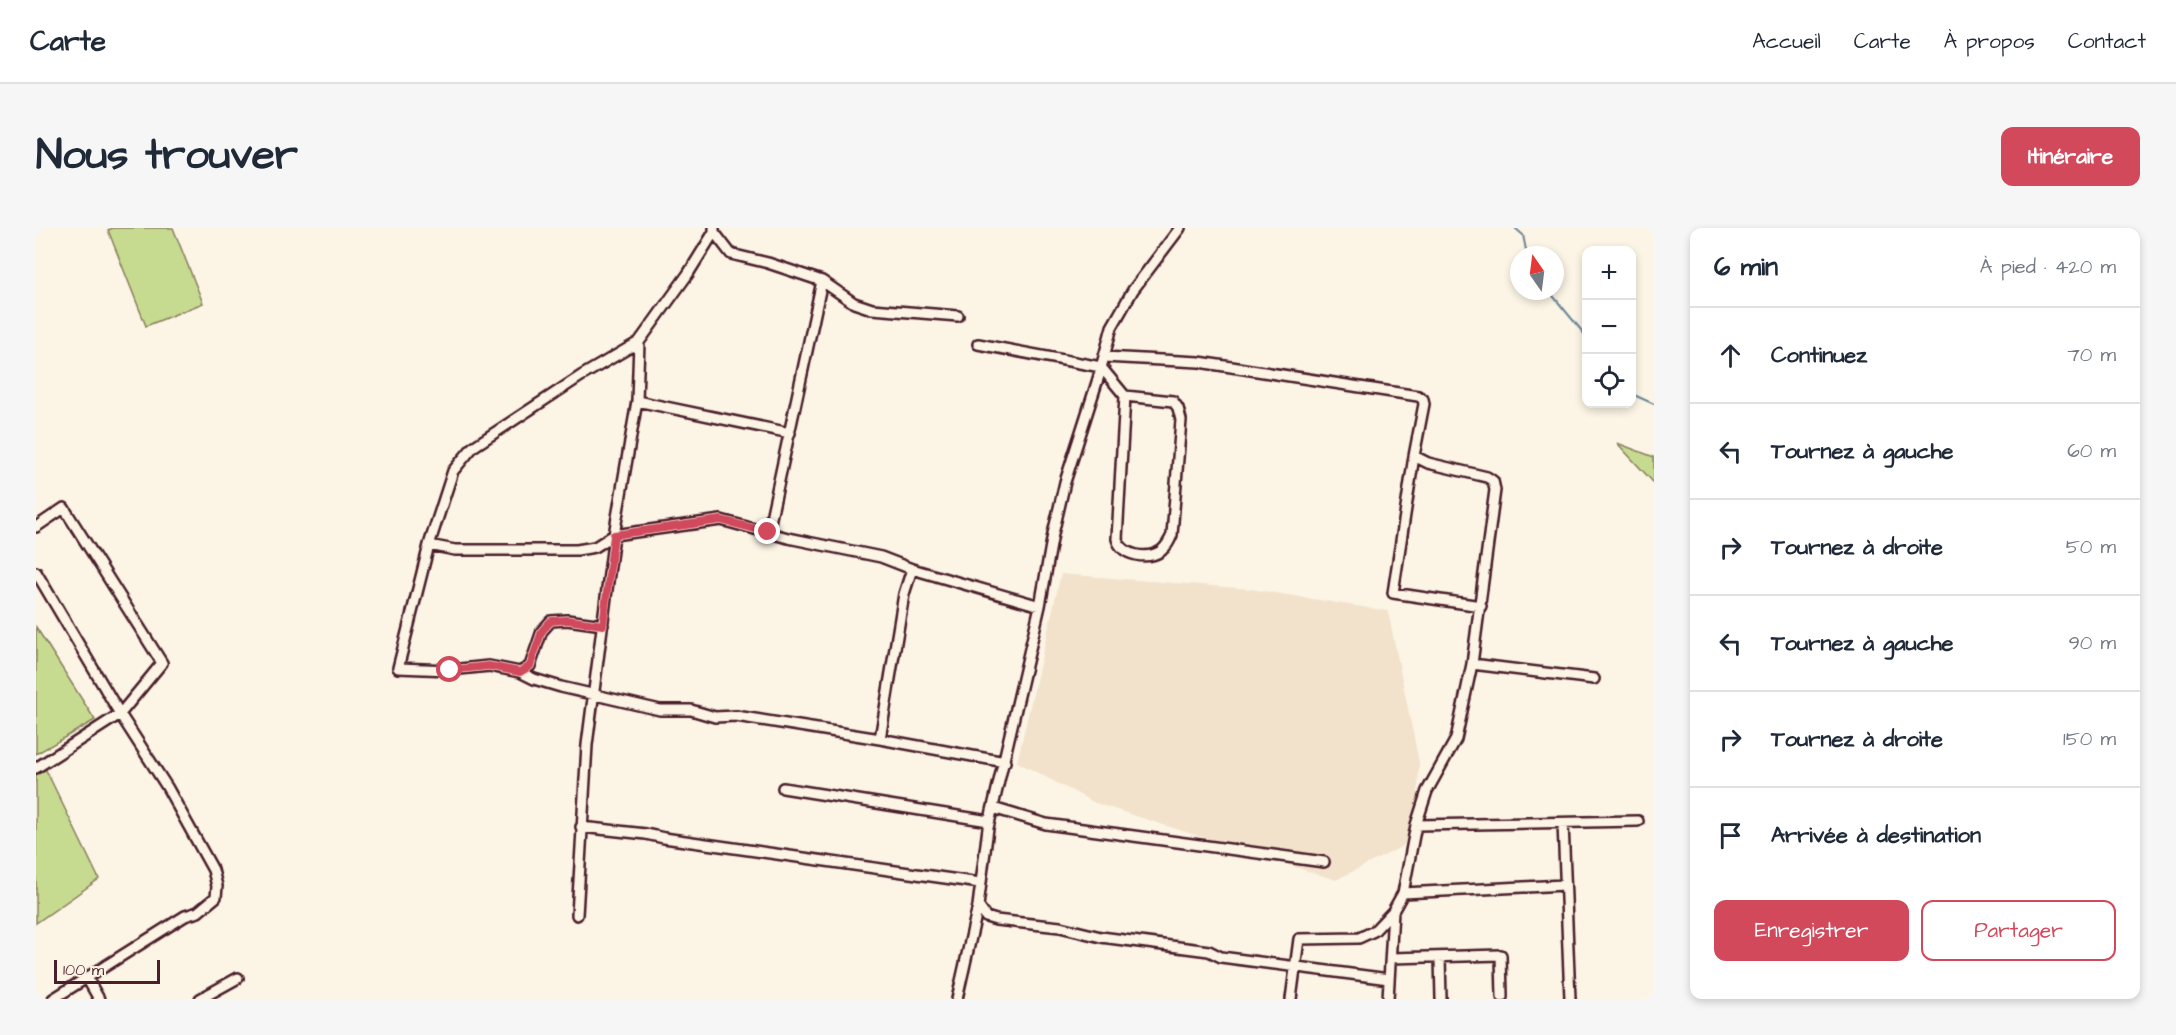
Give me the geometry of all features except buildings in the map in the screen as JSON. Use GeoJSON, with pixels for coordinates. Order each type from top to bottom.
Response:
{"type":"FeatureCollection","features":[{"type":"Feature","properties":{"kind":"street"},"geometry":{"type":"LineString","coordinates":[[957,999],[978,906],[990,821],[1040,606],[1065,482],[1112,327],[1127,299],[1180,228]]}},
{"type":"Feature","properties":{"kind":"street"},"geometry":{"type":"LineString","coordinates":[[958,316],[872,309],[854,303],[822,281],[768,263],[731,254],[714,230],[688,274],[639,342],[581,376],[473,447],[453,471],[429,545],[398,668],[450,670],[489,666],[520,672],[534,680],[595,696],[660,710],[691,710],[715,717],[736,716],[1005,762]]}},
{"type":"Feature","properties":{"kind":"street"},"geometry":{"type":"LineString","coordinates":[[768,532],[822,281]]}},
{"type":"Feature","properties":{"kind":"street"},"geometry":{"type":"LineString","coordinates":[[577,915],[587,745],[614,535],[637,401],[639,342]]}},
{"type":"Feature","properties":{"kind":"street"},"geometry":{"type":"LineString","coordinates":[[978,344],[1101,367],[1125,396],[1117,539],[1127,552],[1136,555],[1155,554],[1168,544],[1172,535],[1181,420],[1178,408],[1173,401],[1125,396]]}},
{"type":"Feature","properties":{"kind":"street"},"geometry":{"type":"LineString","coordinates":[[1104,357],[1199,362],[1418,396],[1423,399],[1393,593],[1481,606]]}},
{"type":"Feature","properties":{"kind":"street"},"geometry":{"type":"LineString","coordinates":[[637,401],[790,433]]}},
{"type":"Feature","properties":{"kind":"street"},"geometry":{"type":"LineString","coordinates":[[1291,999],[1299,939],[1359,938],[1374,931],[1393,911],[1403,893],[1416,825],[1427,791],[1456,739],[1481,606],[1495,490],[1492,481],[1487,477],[1428,463],[1414,456]]}},
{"type":"Feature","properties":{"kind":"street"},"geometry":{"type":"LineString","coordinates":[[36,527],[64,508],[162,663],[120,714],[36,768]]}},
{"type":"Feature","properties":{"kind":"street"},"geometry":{"type":"LineString","coordinates":[[429,545],[456,550],[576,550],[595,547],[614,535],[721,520],[881,557],[912,569],[1040,606]]}},
{"type":"Feature","properties":{"kind":"street"},"geometry":{"type":"LineString","coordinates":[[880,739],[904,594],[912,569]]}},
{"type":"Feature","properties":{"kind":"street"},"geometry":{"type":"LineString","coordinates":[[36,572],[166,787],[213,870],[217,886],[216,897],[198,912],[185,916],[53,999]]}},
{"type":"Feature","properties":{"kind":"street"},"geometry":{"type":"LineString","coordinates":[[520,672],[530,666],[542,631],[551,621],[567,620],[603,625]]}},
{"type":"Feature","properties":{"kind":"street"},"geometry":{"type":"LineString","coordinates":[[1472,663],[1593,679]]}},
{"type":"Feature","properties":{"kind":"street"},"geometry":{"type":"LineString","coordinates":[[783,788],[990,821]]}},
{"type":"Feature","properties":{"kind":"street"},"geometry":{"type":"LineString","coordinates":[[993,808],[1046,824],[1324,862]]}},
{"type":"Feature","properties":{"kind":"street"},"geometry":{"type":"LineString","coordinates":[[1416,825],[1638,821]]}},
{"type":"Feature","properties":{"kind":"street"},"geometry":{"type":"LineString","coordinates":[[1563,823],[1570,999]]}},
{"type":"Feature","properties":{"kind":"street"},"geometry":{"type":"LineString","coordinates":[[581,827],[646,834],[980,883]]}},
{"type":"Feature","properties":{"kind":"street"},"geometry":{"type":"LineString","coordinates":[[1403,893],[1565,885]]}},
{"type":"Feature","properties":{"kind":"street"},"geometry":{"type":"LineString","coordinates":[[978,906],[986,917],[996,920],[1060,927],[1101,937],[1209,951],[1221,957],[1389,979]]}},
{"type":"Feature","properties":{"kind":"street"},"geometry":{"type":"LineString","coordinates":[[1389,999],[1393,911]]}},
{"type":"Feature","properties":{"kind":"street"},"geometry":{"type":"LineString","coordinates":[[1391,958],[1501,955],[1503,998]]}},
{"type":"Feature","properties":{"kind":"street"},"geometry":{"type":"LineString","coordinates":[[1440,957],[1441,999]]}},
{"type":"Feature","properties":{"kind":"street"},"geometry":{"type":"LineString","coordinates":[[87,978],[99,999]]}},
{"type":"Feature","properties":{"kind":"street"},"geometry":{"type":"LineString","coordinates":[[200,999],[237,978]]}},
{"type":"Feature","properties":{"kind":"shaded area"},"geometry":{"type":"Polygon","coordinates":[[[1061,574],[1251,589],[1388,611],[1419,762],[1417,820],[1403,846],[1336,880],[1095,803],[1017,762],[1061,574]]]}},
{"type":"Feature","properties":{"kind":"green space"},"geometry":{"type":"Polygon","coordinates":[[[113,228],[173,228],[203,303],[146,326],[108,230],[113,228]]]}},
{"type":"Feature","properties":{"kind":"green space"},"geometry":{"type":"Polygon","coordinates":[[[1617,443],[1654,457],[1654,483],[1617,443]]]}},
{"type":"Feature","properties":{"kind":"green space"},"geometry":{"type":"Polygon","coordinates":[[[36,627],[95,720],[36,754],[36,627]]]}},
{"type":"Feature","properties":{"kind":"green space"},"geometry":{"type":"Polygon","coordinates":[[[45,768],[99,879],[36,923],[36,773],[45,768]]]}},
{"type":"Feature","properties":{"kind":"waterway"},"geometry":{"type":"LineString","coordinates":[[1515,228],[1523,235],[1525,246]]}},
{"type":"Feature","properties":{"kind":"waterway"},"geometry":{"type":"LineString","coordinates":[[1556,300],[1582,331]]}},
{"type":"Feature","properties":{"kind":"waterway"},"geometry":{"type":"LineString","coordinates":[[1636,396],[1654,404]]}},
{"type":"Feature","properties":{"kind":"route"},"geometry":{"type":"LineString","coordinates":[[450,670],[489,666],[520,672],[530,666],[542,631],[551,621],[567,620],[603,625],[614,535],[721,520],[768,532]]}}]}
